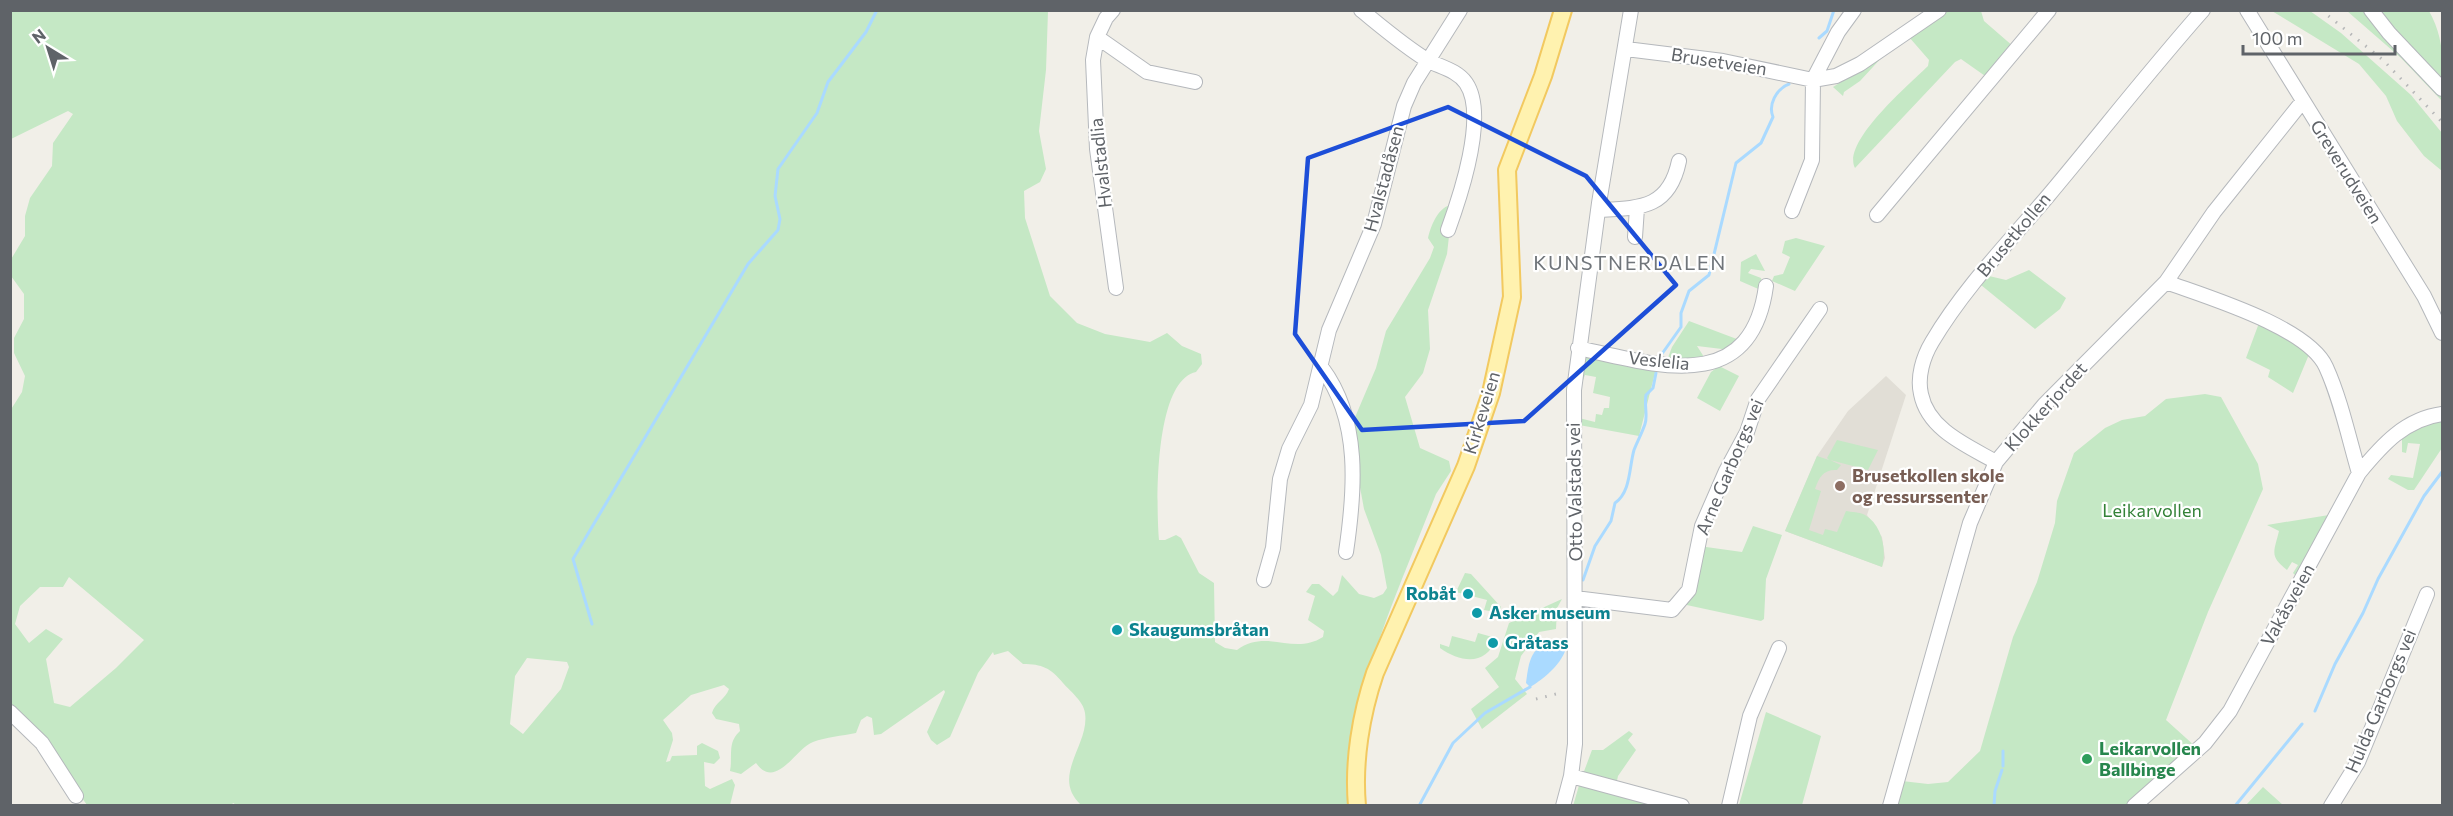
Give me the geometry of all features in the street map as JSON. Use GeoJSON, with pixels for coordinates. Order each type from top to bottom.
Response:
{"type":"FeatureCollection","features":[{"type":"Feature","properties":{"kind":"main road","name":"Kirkeveien"},"geometry":{"type":"LineString","coordinates":[[1357,806],[1356,768],[1365,709],[1375,673],[1470,456],[1491,393],[1512,297],[1507,170],[1542,76],[1563,10]]}},
{"type":"Feature","properties":{"kind":"street","name":"Hvalstadlia"},"geometry":{"type":"LineString","coordinates":[[1113,10],[1106,18],[1097,38],[1094,60],[1097,149],[1116,288]]}},
{"type":"Feature","properties":{"kind":"street"},"geometry":{"type":"LineString","coordinates":[[1361,10],[1428,60],[1458,75],[1466,82],[1474,106],[1463,187],[1448,230]]}},
{"type":"Feature","properties":{"kind":"street","name":"Hvalstadåsen"},"geometry":{"type":"LineString","coordinates":[[1264,580],[1276,523],[1280,479],[1289,449],[1311,405],[1335,313],[1374,224],[1404,106],[1428,60],[1460,10]]}},
{"type":"Feature","properties":{"kind":"street","name":"Otto Valstads vei"},"geometry":{"type":"LineString","coordinates":[[1563,806],[1571,776],[1575,744],[1574,390],[1598,210],[1631,10]]}},
{"type":"Feature","properties":{"kind":"street"},"geometry":{"type":"LineString","coordinates":[[1792,211],[1812,160],[1813,80],[1838,33],[1854,10]]}},
{"type":"Feature","properties":{"kind":"street","name":"Brusetveien"},"geometry":{"type":"LineString","coordinates":[[1626,49],[1723,61],[1813,80],[1836,76],[1860,64],[1939,10]]}},
{"type":"Feature","properties":{"kind":"street"},"geometry":{"type":"LineString","coordinates":[[1877,215],[2049,10]]}},
{"type":"Feature","properties":{"kind":"street","name":"Brusetkollen"},"geometry":{"type":"LineString","coordinates":[[1996,462],[1940,427],[1926,408],[1921,394],[1921,375],[1931,344],[1975,280],[2203,10]]}},
{"type":"Feature","properties":{"kind":"street","name":"Greverudveien"},"geometry":{"type":"LineString","coordinates":[[2247,10],[2424,296],[2442,333]]}},
{"type":"Feature","properties":{"kind":"street"},"geometry":{"type":"LineString","coordinates":[[2371,10],[2389,33],[2442,88]]}},
{"type":"Feature","properties":{"kind":"street"},"geometry":{"type":"LineString","coordinates":[[1097,38],[1147,72],[1195,82]]}},
{"type":"Feature","properties":{"kind":"street","name":"Klokkerjordet"},"geometry":{"type":"LineString","coordinates":[[1890,806],[1971,519],[1996,462],[2044,405],[2166,282],[2210,216],[2302,102]]}},
{"type":"Feature","properties":{"kind":"street"},"geometry":{"type":"LineString","coordinates":[[1598,210],[1637,208],[1651,203],[1665,193],[1675,181],[1679,161]]}},
{"type":"Feature","properties":{"kind":"street"},"geometry":{"type":"LineString","coordinates":[[1635,237],[1637,208]]}},
{"type":"Feature","properties":{"kind":"street"},"geometry":{"type":"LineString","coordinates":[[2166,282],[2258,317],[2310,346],[2326,366],[2359,473]]}},
{"type":"Feature","properties":{"kind":"street","name":"Veslelia"},"geometry":{"type":"LineString","coordinates":[[1578,348],[1676,367],[1700,366],[1720,360],[1738,349],[1751,334],[1763,307],[1766,286]]}},
{"type":"Feature","properties":{"kind":"street","name":"Arne Garborgs vei"},"geometry":{"type":"LineString","coordinates":[[1575,597],[1672,610],[1682,602],[1689,590],[1702,526],[1726,471],[1747,432],[1758,399],[1820,309]]}},
{"type":"Feature","properties":{"kind":"street"},"geometry":{"type":"LineString","coordinates":[[1322,368],[1336,386],[1346,417],[1350,444],[1353,504],[1346,552]]}},
{"type":"Feature","properties":{"kind":"street","name":"Vakåsveien"},"geometry":{"type":"LineString","coordinates":[[2134,806],[2198,750],[2230,711],[2359,473],[2387,440],[2398,432],[2410,424],[2442,414]]}},
{"type":"Feature","properties":{"kind":"street","name":"Hulda Garborgs vei"},"geometry":{"type":"LineString","coordinates":[[2331,806],[2358,762],[2427,594]]}},
{"type":"Feature","properties":{"kind":"street"},"geometry":{"type":"LineString","coordinates":[[1729,806],[1750,716],[1779,648]]}},
{"type":"Feature","properties":{"kind":"street"},"geometry":{"type":"LineString","coordinates":[[10,711],[42,743],[76,796]]}},
{"type":"Feature","properties":{"kind":"street"},"geometry":{"type":"LineString","coordinates":[[1571,776],[1683,806]]}},
{"type":"Feature","properties":{"kind":"highlighted area"},"geometry":{"type":"Polygon","coordinates":[[[1448,107],[1586,176],[1676,285],[1524,421],[1362,430],[1295,334],[1308,158],[1448,107]]]}},
{"type":"Feature","properties":{"kind":"shaded area","name":"Brusetkollen skole og ressurssenter"},"geometry":{"type":"Polygon","coordinates":[[[1886,376],[1906,395],[1867,515],[1882,537],[1885,558],[1882,567],[1785,531],[1817,456],[1848,411],[1886,376]]]}},
{"type":"Feature","properties":{"kind":"green space"},"geometry":{"type":"Polygon","coordinates":[[[11,11],[1048,11],[1046,70],[1039,131],[1046,169],[1040,182],[1024,191],[1025,218],[1050,296],[1077,323],[1105,334],[1150,342],[1167,333],[1182,346],[1201,354],[1202,364],[1196,372],[1182,380],[1172,397],[1165,420],[1158,474],[1159,540],[1176,535],[1181,538],[1199,573],[1214,583],[1215,642],[1225,648],[1237,650],[1259,641],[1301,644],[1323,637],[1324,631],[1308,620],[1315,596],[1306,592],[1312,584],[1319,584],[1333,596],[1338,591],[1342,575],[1359,594],[1374,598],[1383,594],[1387,588],[1381,555],[1364,509],[1351,438],[1353,422],[1376,368],[1386,331],[1430,258],[1434,247],[1428,238],[1433,223],[1438,214],[1450,205],[1452,209],[1447,254],[1428,310],[1430,349],[1423,373],[1405,397],[1420,448],[1449,461],[1451,471],[1436,494],[1388,614],[1368,675],[1349,762],[1348,805],[1081,805],[1072,794],[1069,783],[1073,760],[1085,725],[1084,709],[1076,697],[1050,670],[1041,666],[1023,664],[1008,651],[994,655],[993,652],[978,673],[950,737],[937,745],[927,732],[944,690],[881,734],[874,735],[872,718],[867,716],[861,720],[856,733],[813,742],[786,765],[771,772],[763,770],[756,763],[741,774],[730,771],[732,745],[740,731],[739,724],[716,719],[712,713],[729,689],[724,685],[691,695],[663,720],[672,733],[673,740],[666,762],[670,761],[672,756],[697,755],[697,746],[702,743],[718,751],[720,758],[714,764],[704,762],[705,786],[710,789],[732,779],[735,785],[730,805],[235,806],[234,803],[227,806],[87,805],[41,740],[11,708],[10,411],[22,392],[25,376],[14,353],[14,338],[24,319],[24,294],[11,276],[10,261],[25,236],[25,216],[30,198],[52,166],[53,143],[73,114],[68,111],[11,139],[11,11]],[[69,577],[63,587],[40,587],[20,606],[15,624],[29,643],[46,629],[63,639],[46,659],[54,703],[70,707],[116,668],[144,640],[69,577]],[[527,658],[515,676],[510,724],[523,734],[561,689],[569,667],[567,662],[527,658]]]}},
{"type":"Feature","properties":{"kind":"green space"},"geometry":{"type":"Polygon","coordinates":[[[1947,11],[1981,11],[1984,21],[2014,47],[1988,78],[1961,59],[1955,62],[1855,168],[1853,157],[1867,129],[1928,66],[1929,60],[1909,37],[1947,11]]]}},
{"type":"Feature","properties":{"kind":"green space"},"geometry":{"type":"Polygon","coordinates":[[[2272,11],[2310,11],[2341,33],[2411,95],[2442,133],[2442,171],[2424,156],[2397,121],[2386,96],[2359,64],[2272,11]]]}},
{"type":"Feature","properties":{"kind":"green space"},"geometry":{"type":"Polygon","coordinates":[[[2347,11],[2367,11],[2442,94],[2442,101],[2401,58],[2347,11]]]}},
{"type":"Feature","properties":{"kind":"green space"},"geometry":{"type":"Polygon","coordinates":[[[2375,11],[2429,11],[2441,44],[2442,79],[2375,11]]]}},
{"type":"Feature","properties":{"kind":"green space"},"geometry":{"type":"Polygon","coordinates":[[[1884,55],[1860,81],[1844,92],[1843,96],[1833,87],[1884,55]]]}},
{"type":"Feature","properties":{"kind":"green space"},"geometry":{"type":"Polygon","coordinates":[[[1796,238],[1825,246],[1795,291],[1772,281],[1774,276],[1783,274],[1790,257],[1782,253],[1785,241],[1796,238]]]}},
{"type":"Feature","properties":{"kind":"green space"},"geometry":{"type":"Polygon","coordinates":[[[1756,254],[1765,271],[1751,269],[1748,273],[1761,278],[1763,291],[1740,281],[1741,262],[1756,254]]]}},
{"type":"Feature","properties":{"kind":"green space"},"geometry":{"type":"Polygon","coordinates":[[[2029,270],[2066,298],[2060,309],[2035,329],[1981,285],[1989,276],[2006,280],[2029,270]]]}},
{"type":"Feature","properties":{"kind":"green space"},"geometry":{"type":"Polygon","coordinates":[[[1689,321],[1742,341],[1721,354],[1722,349],[1697,346],[1704,357],[1666,363],[1672,347],[1689,321]]]}},
{"type":"Feature","properties":{"kind":"green space"},"geometry":{"type":"Polygon","coordinates":[[[2259,323],[2310,352],[2293,393],[2268,377],[2270,370],[2246,358],[2259,323]]]}},
{"type":"Feature","properties":{"kind":"green space"},"geometry":{"type":"Polygon","coordinates":[[[1590,355],[1656,369],[1639,436],[1579,425],[1579,418],[1595,422],[1596,414],[1602,415],[1604,408],[1609,408],[1610,397],[1593,393],[1596,377],[1585,375],[1581,385],[1582,360],[1590,355]]]}},
{"type":"Feature","properties":{"kind":"green space"},"geometry":{"type":"Polygon","coordinates":[[[1719,366],[1739,376],[1720,411],[1697,398],[1711,372],[1719,366]]]}},
{"type":"Feature","properties":{"kind":"green space","name":"Leikarvollen"},"geometry":{"type":"Polygon","coordinates":[[[2205,394],[2221,397],[2258,464],[2263,489],[2208,612],[2166,720],[2196,747],[2128,805],[1894,806],[1902,781],[1928,784],[1948,782],[1980,751],[2013,637],[2037,582],[2055,523],[2057,501],[2074,453],[2105,428],[2122,420],[2145,416],[2166,399],[2205,394]]]}},
{"type":"Feature","properties":{"kind":"green space"},"geometry":{"type":"Polygon","coordinates":[[[2442,422],[2442,448],[2414,490],[2408,490],[2388,479],[2391,475],[2413,478],[2420,444],[2408,443],[2406,453],[2402,452],[2402,437],[2406,433],[2442,422]]]}},
{"type":"Feature","properties":{"kind":"green space"},"geometry":{"type":"Polygon","coordinates":[[[1837,440],[1878,450],[1868,470],[1830,460],[1841,465],[1837,470],[1825,472],[1818,481],[1815,489],[1821,491],[1809,530],[1823,535],[1825,529],[1837,532],[1846,511],[1865,515],[1876,525],[1882,538],[1884,553],[1882,567],[1785,531],[1817,456],[1829,460],[1827,458],[1837,440]]]}},
{"type":"Feature","properties":{"kind":"green space"},"geometry":{"type":"Polygon","coordinates":[[[2329,515],[2297,577],[2293,573],[2298,565],[2292,562],[2287,570],[2277,561],[2274,553],[2279,531],[2267,525],[2329,515]]]}},
{"type":"Feature","properties":{"kind":"green space"},"geometry":{"type":"Polygon","coordinates":[[[1753,526],[1782,535],[1766,579],[1764,619],[1761,621],[1682,604],[1699,546],[1742,552],[1753,526]]]}},
{"type":"Feature","properties":{"kind":"green space"},"geometry":{"type":"Polygon","coordinates":[[[1465,573],[1471,574],[1501,607],[1500,613],[1484,610],[1487,600],[1456,592],[1465,573]]]}},
{"type":"Feature","properties":{"kind":"green space"},"geometry":{"type":"Polygon","coordinates":[[[1562,599],[1557,608],[1556,629],[1539,632],[1521,656],[1515,679],[1527,694],[1482,729],[1471,709],[1499,687],[1485,668],[1498,657],[1509,623],[1562,599]]]}},
{"type":"Feature","properties":{"kind":"green space"},"geometry":{"type":"Polygon","coordinates":[[[1478,633],[1496,638],[1492,647],[1480,657],[1465,659],[1456,657],[1440,648],[1440,644],[1449,647],[1452,636],[1475,642],[1478,633]]]}},
{"type":"Feature","properties":{"kind":"green space"},"geometry":{"type":"Polygon","coordinates":[[[1766,712],[1821,736],[1802,805],[1739,805],[1766,712]]]}},
{"type":"Feature","properties":{"kind":"green space"},"geometry":{"type":"Polygon","coordinates":[[[1629,731],[1633,734],[1628,740],[1636,750],[1618,776],[1616,785],[1583,774],[1592,750],[1603,750],[1629,731]]]}},
{"type":"Feature","properties":{"kind":"green space"},"geometry":{"type":"Polygon","coordinates":[[[1580,782],[1661,806],[1573,806],[1580,782]]]}},
{"type":"Feature","properties":{"kind":"green space"},"geometry":{"type":"Polygon","coordinates":[[[2263,787],[2283,805],[2246,805],[2263,787]]]}},
{"type":"Feature","properties":{"kind":"water"},"geometry":{"type":"Polygon","coordinates":[[[1556,640],[1566,642],[1563,655],[1548,674],[1530,687],[1526,683],[1530,660],[1541,646],[1556,640]]]}},
{"type":"Feature","properties":{"kind":"waterway"},"geometry":{"type":"LineString","coordinates":[[592,624],[573,559],[748,264],[778,230],[780,219],[775,196],[778,169],[817,113],[828,82],[866,32],[877,10]]}},
{"type":"Feature","properties":{"kind":"waterway"},"geometry":{"type":"LineString","coordinates":[[1819,38],[1827,31],[1834,10]]}},
{"type":"Feature","properties":{"kind":"waterway"},"geometry":{"type":"LineString","coordinates":[[1659,358],[1681,327],[1681,313],[1689,291],[1709,275],[1736,163],[1761,143],[1773,117],[1774,98],[1784,86],[1789,84]]}},
{"type":"Feature","properties":{"kind":"waterway"},"geometry":{"type":"LineString","coordinates":[[1583,580],[1595,546],[1611,521],[1615,503],[1627,486],[1634,450],[1646,421],[1646,395],[1653,388],[1656,373]]}},
{"type":"Feature","properties":{"kind":"waterway"},"geometry":{"type":"LineString","coordinates":[[2315,711],[2335,664],[2363,613],[2378,579],[2424,496],[2442,472]]}},
{"type":"Feature","properties":{"kind":"waterway"},"geometry":{"type":"LineString","coordinates":[[1419,806],[1453,743],[1485,713],[1530,687]]}},
{"type":"Feature","properties":{"kind":"waterway"},"geometry":{"type":"LineString","coordinates":[[2235,806],[2302,724]]}},
{"type":"Feature","properties":{"kind":"waterway"},"geometry":{"type":"LineString","coordinates":[[2003,751],[2003,766]]}},
{"type":"Feature","properties":{"kind":"waterway"},"geometry":{"type":"LineString","coordinates":[[1994,806],[1995,791],[2002,770]]}},
{"type":"Feature","properties":{"kind":"railway"},"geometry":{"type":"LineString","coordinates":[[2321,10],[2383,60],[2442,122]]}},
{"type":"Feature","properties":{"kind":"railway"},"geometry":{"type":"LineString","coordinates":[[1536,699],[1556,694]]}},
{"type":"Feature","properties":{"kind":"place","name":"Brusetkollen skole og ressurssenter"},"geometry":{"type":"Point","coordinates":[1840,486]}},
{"type":"Feature","properties":{"kind":"place","name":"Robåt"},"geometry":{"type":"Point","coordinates":[1468,594]}},
{"type":"Feature","properties":{"kind":"place","name":"Asker museum"},"geometry":{"type":"Point","coordinates":[1477,613]}},
{"type":"Feature","properties":{"kind":"place","name":"Skaugumsbråtan"},"geometry":{"type":"Point","coordinates":[1117,630]}},
{"type":"Feature","properties":{"kind":"place","name":"Gråtass"},"geometry":{"type":"Point","coordinates":[1493,643]}},
{"type":"Feature","properties":{"kind":"place","name":"Leikarvollen Ballbinge"},"geometry":{"type":"Point","coordinates":[2087,759]}},
{"type":"Feature","properties":{"kind":"district","name":"KUNSTNERDALEN"},"geometry":{"type":"Point","coordinates":[1630,263]}}]}
